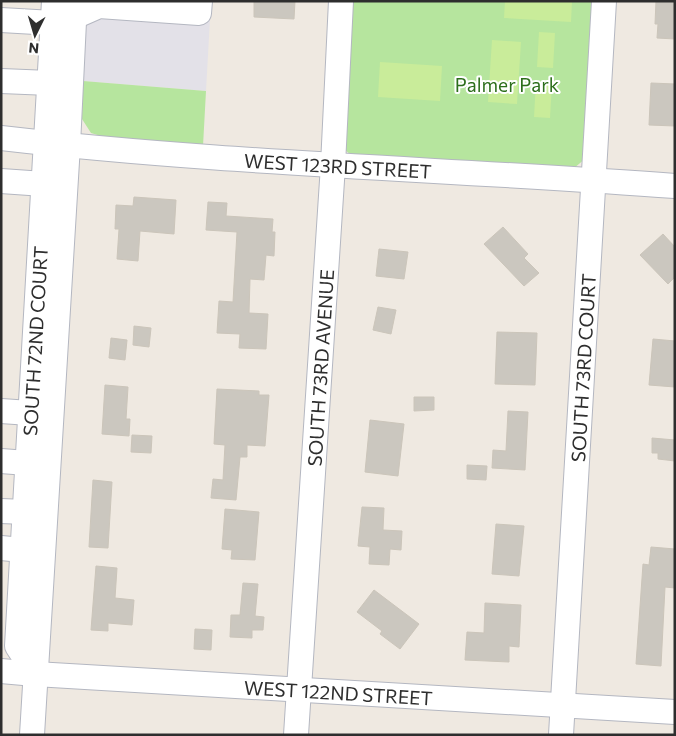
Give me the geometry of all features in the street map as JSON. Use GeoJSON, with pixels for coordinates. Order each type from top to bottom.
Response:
{"type":"FeatureCollection","features":[{"type":"Feature","properties":{"kind":"street"},"geometry":{"type":"LineString","coordinates":[[1,20],[99,6],[199,14],[200,1]]}},
{"type":"Feature","properties":{"kind":"street","name":"SOUTH 73RD AVENUE"},"geometry":{"type":"LineString","coordinates":[[296,735],[342,1]]}},
{"type":"Feature","properties":{"kind":"street","name":"SOUTH 73RD COURT"},"geometry":{"type":"LineString","coordinates":[[560,735],[604,1]]}},
{"type":"Feature","properties":{"kind":"street","name":"SOUTH 72ND COURT"},"geometry":{"type":"LineString","coordinates":[[35,674],[16,646],[9,628],[12,549],[24,512],[44,184],[57,144],[50,83],[64,11]]}},
{"type":"Feature","properties":{"kind":"street","name":"SOUTH 72ND COURT"},"geometry":{"type":"LineString","coordinates":[[32,735],[64,11]]}},
{"type":"Feature","properties":{"kind":"street"},"geometry":{"type":"LineString","coordinates":[[1,81],[50,83]]}},
{"type":"Feature","properties":{"kind":"street","name":"WEST 123RD STREET"},"geometry":{"type":"LineString","coordinates":[[1,138],[332,165],[675,186]]}},
{"type":"Feature","properties":{"kind":"street"},"geometry":{"type":"LineString","coordinates":[[1,181],[44,184]]}},
{"type":"Feature","properties":{"kind":"street"},"geometry":{"type":"LineString","coordinates":[[1,411],[30,413]]}},
{"type":"Feature","properties":{"kind":"street"},"geometry":{"type":"LineString","coordinates":[[1,461],[27,463]]}},
{"type":"Feature","properties":{"kind":"street"},"geometry":{"type":"LineString","coordinates":[[1,511],[24,512]]}},
{"type":"Feature","properties":{"kind":"street","name":"WEST 122ND STREET"},"geometry":{"type":"LineString","coordinates":[[1,671],[675,712]]}},
{"type":"Feature","properties":{"kind":"shaded area"},"geometry":{"type":"Polygon","coordinates":[[[88,1],[211,1],[206,91],[83,81],[88,1]]]}},
{"type":"Feature","properties":{"kind":"green space","name":"Palmer Park"},"geometry":{"type":"Polygon","coordinates":[[[348,1],[597,1],[586,158],[573,169],[351,155],[344,149],[348,1]]]}},
{"type":"Feature","properties":{"kind":"green space"},"geometry":{"type":"Polygon","coordinates":[[[505,1],[572,1],[571,22],[504,18],[505,1]]]}},
{"type":"Feature","properties":{"kind":"green space"},"geometry":{"type":"Polygon","coordinates":[[[539,32],[555,33],[553,68],[537,67],[539,32]]]}},
{"type":"Feature","properties":{"kind":"green space"},"geometry":{"type":"Polygon","coordinates":[[[492,40],[521,42],[517,104],[488,102],[492,40]]]}},
{"type":"Feature","properties":{"kind":"green space"},"geometry":{"type":"Polygon","coordinates":[[[380,62],[442,66],[440,101],[378,97],[380,62]]]}},
{"type":"Feature","properties":{"kind":"green space"},"geometry":{"type":"Polygon","coordinates":[[[83,81],[206,91],[203,146],[114,140],[91,133],[82,119],[83,81]]]}},
{"type":"Feature","properties":{"kind":"green space"},"geometry":{"type":"Polygon","coordinates":[[[536,82],[552,83],[550,118],[534,117],[536,82]]]}},
{"type":"Feature","properties":{"kind":"building"},"geometry":{"type":"Polygon","coordinates":[[[254,1],[295,1],[294,19],[254,17],[254,1]]]}},
{"type":"Feature","properties":{"kind":"building"},"geometry":{"type":"Polygon","coordinates":[[[656,1],[675,1],[675,39],[657,38],[658,24],[655,24],[656,1]]]}},
{"type":"Feature","properties":{"kind":"building"},"geometry":{"type":"Polygon","coordinates":[[[651,83],[675,84],[675,126],[649,125],[651,83]]]}},
{"type":"Feature","properties":{"kind":"building"},"geometry":{"type":"Polygon","coordinates":[[[134,197],[176,200],[174,234],[140,231],[138,261],[117,259],[119,229],[115,229],[116,205],[133,206],[134,197]]]}},
{"type":"Feature","properties":{"kind":"building"},"geometry":{"type":"Polygon","coordinates":[[[208,202],[227,203],[226,216],[273,219],[272,232],[275,232],[274,256],[266,255],[264,280],[250,279],[249,313],[268,314],[266,349],[239,348],[240,334],[217,333],[219,301],[233,302],[237,232],[206,230],[208,202]]]}},
{"type":"Feature","properties":{"kind":"building"},"geometry":{"type":"Polygon","coordinates":[[[503,227],[528,254],[524,258],[539,273],[524,286],[484,244],[503,227]]]}},
{"type":"Feature","properties":{"kind":"building"},"geometry":{"type":"Polygon","coordinates":[[[663,234],[675,247],[675,277],[668,284],[640,255],[663,234]]]}},
{"type":"Feature","properties":{"kind":"building"},"geometry":{"type":"Polygon","coordinates":[[[379,249],[408,252],[404,279],[376,276],[379,249]]]}},
{"type":"Feature","properties":{"kind":"building"},"geometry":{"type":"Polygon","coordinates":[[[378,307],[396,310],[391,334],[373,330],[378,307]]]}},
{"type":"Feature","properties":{"kind":"building"},"geometry":{"type":"Polygon","coordinates":[[[134,326],[151,328],[149,347],[133,345],[134,326]]]}},
{"type":"Feature","properties":{"kind":"building"},"geometry":{"type":"Polygon","coordinates":[[[497,332],[537,333],[535,385],[495,384],[497,332]]]}},
{"type":"Feature","properties":{"kind":"building"},"geometry":{"type":"Polygon","coordinates":[[[111,338],[127,340],[125,360],[109,358],[111,338]]]}},
{"type":"Feature","properties":{"kind":"building"},"geometry":{"type":"Polygon","coordinates":[[[653,339],[675,341],[675,387],[649,385],[653,339]]]}},
{"type":"Feature","properties":{"kind":"building"},"geometry":{"type":"Polygon","coordinates":[[[105,385],[128,387],[126,419],[130,419],[129,436],[102,434],[105,385]]]}},
{"type":"Feature","properties":{"kind":"building"},"geometry":{"type":"Polygon","coordinates":[[[217,389],[259,391],[259,395],[269,395],[265,446],[247,445],[247,457],[240,457],[236,500],[211,498],[213,479],[223,480],[225,445],[214,444],[217,389]]]}},
{"type":"Feature","properties":{"kind":"building"},"geometry":{"type":"Polygon","coordinates":[[[414,397],[434,397],[434,410],[414,411],[414,397]]]}},
{"type":"Feature","properties":{"kind":"building"},"geometry":{"type":"Polygon","coordinates":[[[508,411],[528,412],[525,470],[492,468],[493,450],[506,451],[508,411]]]}},
{"type":"Feature","properties":{"kind":"building"},"geometry":{"type":"Polygon","coordinates":[[[370,420],[404,424],[398,476],[365,472],[370,420]]]}},
{"type":"Feature","properties":{"kind":"building"},"geometry":{"type":"Polygon","coordinates":[[[132,435],[152,436],[151,453],[131,452],[132,435]]]}},
{"type":"Feature","properties":{"kind":"building"},"geometry":{"type":"Polygon","coordinates":[[[652,438],[675,440],[675,461],[658,459],[658,453],[652,453],[652,438]]]}},
{"type":"Feature","properties":{"kind":"building"},"geometry":{"type":"Polygon","coordinates":[[[467,465],[487,466],[486,480],[467,479],[467,465]]]}},
{"type":"Feature","properties":{"kind":"building"},"geometry":{"type":"Polygon","coordinates":[[[93,480],[112,482],[108,548],[89,547],[93,480]]]}},
{"type":"Feature","properties":{"kind":"building"},"geometry":{"type":"Polygon","coordinates":[[[362,507],[384,508],[383,530],[402,531],[401,550],[390,549],[389,565],[369,564],[370,547],[358,546],[362,507]]]}},
{"type":"Feature","properties":{"kind":"building"},"geometry":{"type":"Polygon","coordinates":[[[225,509],[259,512],[255,560],[231,559],[232,550],[222,549],[225,509]]]}},
{"type":"Feature","properties":{"kind":"building"},"geometry":{"type":"Polygon","coordinates":[[[496,524],[524,526],[519,576],[492,574],[496,524]]]}},
{"type":"Feature","properties":{"kind":"building"},"geometry":{"type":"Polygon","coordinates":[[[651,547],[675,549],[675,588],[665,587],[661,666],[636,664],[643,564],[649,565],[651,547]]]}},
{"type":"Feature","properties":{"kind":"building"},"geometry":{"type":"Polygon","coordinates":[[[96,566],[117,568],[115,598],[134,600],[132,625],[108,623],[108,631],[91,630],[96,566]]]}},
{"type":"Feature","properties":{"kind":"building"},"geometry":{"type":"Polygon","coordinates":[[[243,583],[258,584],[255,616],[264,617],[263,630],[252,630],[252,638],[230,637],[231,615],[240,615],[243,583]]]}},
{"type":"Feature","properties":{"kind":"building"},"geometry":{"type":"Polygon","coordinates":[[[374,590],[419,624],[400,649],[380,634],[382,631],[357,612],[374,590]]]}},
{"type":"Feature","properties":{"kind":"building"},"geometry":{"type":"Polygon","coordinates":[[[485,603],[521,605],[519,647],[509,646],[509,662],[465,660],[467,632],[484,633],[485,603]]]}},
{"type":"Feature","properties":{"kind":"building"},"geometry":{"type":"Polygon","coordinates":[[[195,629],[212,630],[211,650],[194,649],[195,629]]]}}]}
